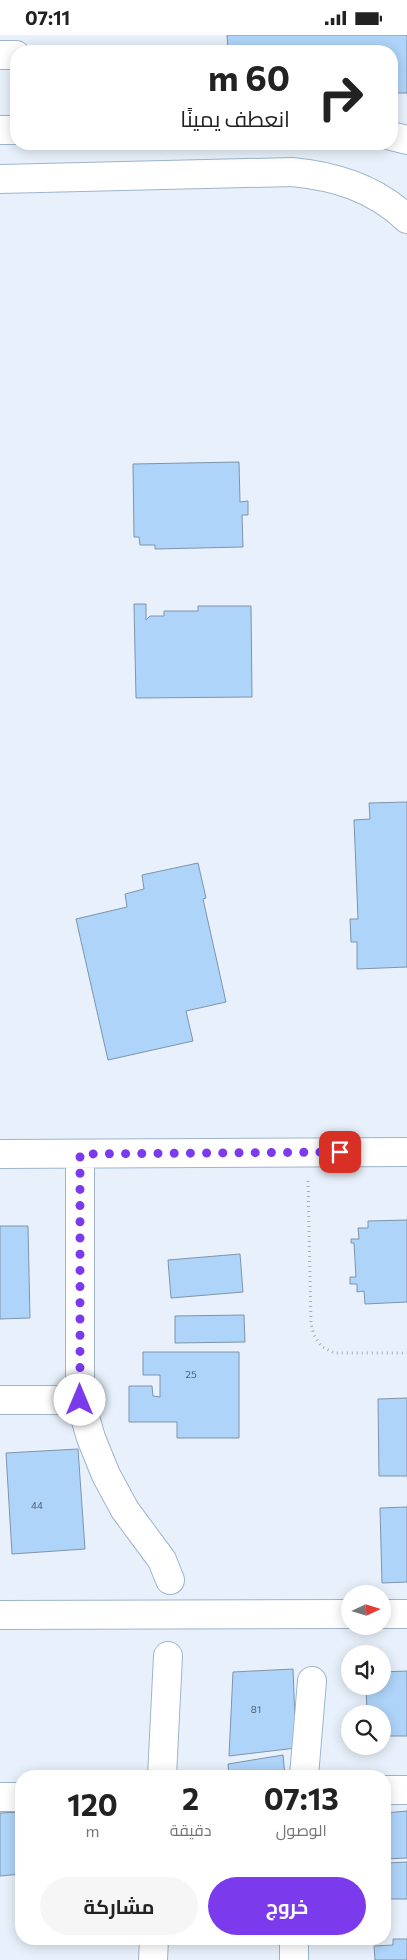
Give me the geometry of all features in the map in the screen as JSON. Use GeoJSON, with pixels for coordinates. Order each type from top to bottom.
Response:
{"type":"FeatureCollection","features":[{"type":"Feature","properties":{"kind":"street"},"geometry":{"type":"LineString","coordinates":[[0,179],[292,172],[320,175],[347,182],[372,193],[395,207],[407,219]]}},
{"type":"Feature","properties":{"kind":"street"},"geometry":{"type":"LineString","coordinates":[[0,1154],[407,1152]]}},
{"type":"Feature","properties":{"kind":"street"},"geometry":{"type":"LineString","coordinates":[[80,1154],[80,1400],[91,1438],[106,1475],[125,1510],[162,1560],[170,1580]]}},
{"type":"Feature","properties":{"kind":"street"},"geometry":{"type":"LineString","coordinates":[[0,1400],[80,1400]]}},
{"type":"Feature","properties":{"kind":"street"},"geometry":{"type":"LineString","coordinates":[[0,1615],[341,1614]]}},
{"type":"Feature","properties":{"kind":"street"},"geometry":{"type":"LineString","coordinates":[[391,1614],[407,1614]]}},
{"type":"Feature","properties":{"kind":"street"},"geometry":{"type":"LineString","coordinates":[[162,1770],[168,1656]]}},
{"type":"Feature","properties":{"kind":"street"},"geometry":{"type":"LineString","coordinates":[[305,1770],[312,1681]]}},
{"type":"Feature","properties":{"kind":"street"},"geometry":{"type":"LineString","coordinates":[[391,1790],[407,1790]]}},
{"type":"Feature","properties":{"kind":"street"},"geometry":{"type":"LineString","coordinates":[[0,1797],[15,1797]]}},
{"type":"Feature","properties":{"kind":"street"},"geometry":{"type":"LineString","coordinates":[[153,1960],[154,1945]]}},
{"type":"Feature","properties":{"kind":"street"},"geometry":{"type":"LineString","coordinates":[[294,1945],[294,1960]]}},
{"type":"Feature","properties":{"kind":"path"},"geometry":{"type":"LineString","coordinates":[[307,1153],[311,1324],[314,1335],[321,1346],[334,1353],[407,1353]]}},
{"type":"Feature","properties":{"kind":"building"},"geometry":{"type":"Polygon","coordinates":[[[227,35],[407,35],[407,93],[398,93],[398,45],[228,45],[227,35]]]}},
{"type":"Feature","properties":{"kind":"building"},"geometry":{"type":"Polygon","coordinates":[[[239,462],[240,502],[248,501],[248,515],[242,515],[243,547],[155,549],[155,545],[140,545],[139,537],[134,537],[133,464],[239,462]]]}},
{"type":"Feature","properties":{"kind":"building"},"geometry":{"type":"Polygon","coordinates":[[[134,604],[146,604],[146,620],[150,616],[164,616],[164,611],[198,611],[198,606],[251,606],[252,697],[136,698],[134,604]]]}},
{"type":"Feature","properties":{"kind":"building"},"geometry":{"type":"Polygon","coordinates":[[[407,802],[407,967],[357,969],[357,942],[351,942],[350,919],[358,919],[354,820],[370,819],[369,803],[407,802]]]}},
{"type":"Feature","properties":{"kind":"building"},"geometry":{"type":"Polygon","coordinates":[[[198,863],[206,898],[203,899],[226,1002],[186,1011],[193,1041],[108,1060],[76,919],[127,907],[125,894],[144,889],[142,875],[198,863]]]}},
{"type":"Feature","properties":{"kind":"building"},"geometry":{"type":"Polygon","coordinates":[[[407,1220],[407,1302],[365,1304],[364,1291],[357,1292],[357,1284],[350,1284],[350,1277],[356,1277],[354,1243],[351,1243],[351,1239],[359,1239],[358,1228],[368,1228],[368,1221],[407,1220]]]}},
{"type":"Feature","properties":{"kind":"building"},"geometry":{"type":"Polygon","coordinates":[[[0,1226],[28,1226],[30,1318],[0,1319],[0,1226]]]}},
{"type":"Feature","properties":{"kind":"building"},"geometry":{"type":"Polygon","coordinates":[[[240,1254],[243,1292],[171,1298],[168,1260],[240,1254]]]}},
{"type":"Feature","properties":{"kind":"building"},"geometry":{"type":"Polygon","coordinates":[[[244,1315],[245,1342],[175,1343],[175,1316],[244,1315]]]}},
{"type":"Feature","properties":{"kind":"building"},"geometry":{"type":"Polygon","coordinates":[[[143,1352],[239,1352],[239,1438],[177,1438],[177,1422],[129,1422],[129,1386],[152,1386],[153,1396],[160,1397],[160,1375],[143,1375],[143,1352]]]}},
{"type":"Feature","properties":{"kind":"building"},"geometry":{"type":"Polygon","coordinates":[[[407,1398],[407,1476],[379,1476],[378,1399],[407,1398]]]}},
{"type":"Feature","properties":{"kind":"building"},"geometry":{"type":"Polygon","coordinates":[[[78,1449],[85,1549],[12,1554],[6,1453],[78,1449]]]}},
{"type":"Feature","properties":{"kind":"building"},"geometry":{"type":"Polygon","coordinates":[[[407,1507],[407,1582],[382,1583],[380,1508],[407,1507]]]}},
{"type":"Feature","properties":{"kind":"building"},"geometry":{"type":"Polygon","coordinates":[[[293,1669],[296,1748],[229,1756],[233,1672],[293,1669]]]}},
{"type":"Feature","properties":{"kind":"building"},"geometry":{"type":"Polygon","coordinates":[[[407,1671],[407,1736],[391,1736],[391,1705],[367,1705],[366,1695],[391,1695],[391,1672],[407,1671]]]}},
{"type":"Feature","properties":{"kind":"building"},"geometry":{"type":"Polygon","coordinates":[[[283,1755],[284,1770],[228,1770],[228,1764],[283,1755]]]}},
{"type":"Feature","properties":{"kind":"building"},"geometry":{"type":"Polygon","coordinates":[[[407,1811],[407,1858],[391,1859],[391,1812],[407,1811]]]}},
{"type":"Feature","properties":{"kind":"building"},"geometry":{"type":"Polygon","coordinates":[[[15,1812],[15,1875],[0,1876],[0,1813],[15,1812]]]}},
{"type":"Feature","properties":{"kind":"building"},"geometry":{"type":"Polygon","coordinates":[[[407,1862],[407,1899],[391,1899],[391,1863],[407,1862]]]}},
{"type":"Feature","properties":{"kind":"building"},"geometry":{"type":"Polygon","coordinates":[[[393,1939],[407,1939],[407,1960],[375,1960],[374,1946],[393,1945],[393,1939]]]}},
{"type":"Feature","properties":{"kind":"route"},"geometry":{"type":"LineString","coordinates":[[80,1400],[80,1154],[340,1152]]}}]}
